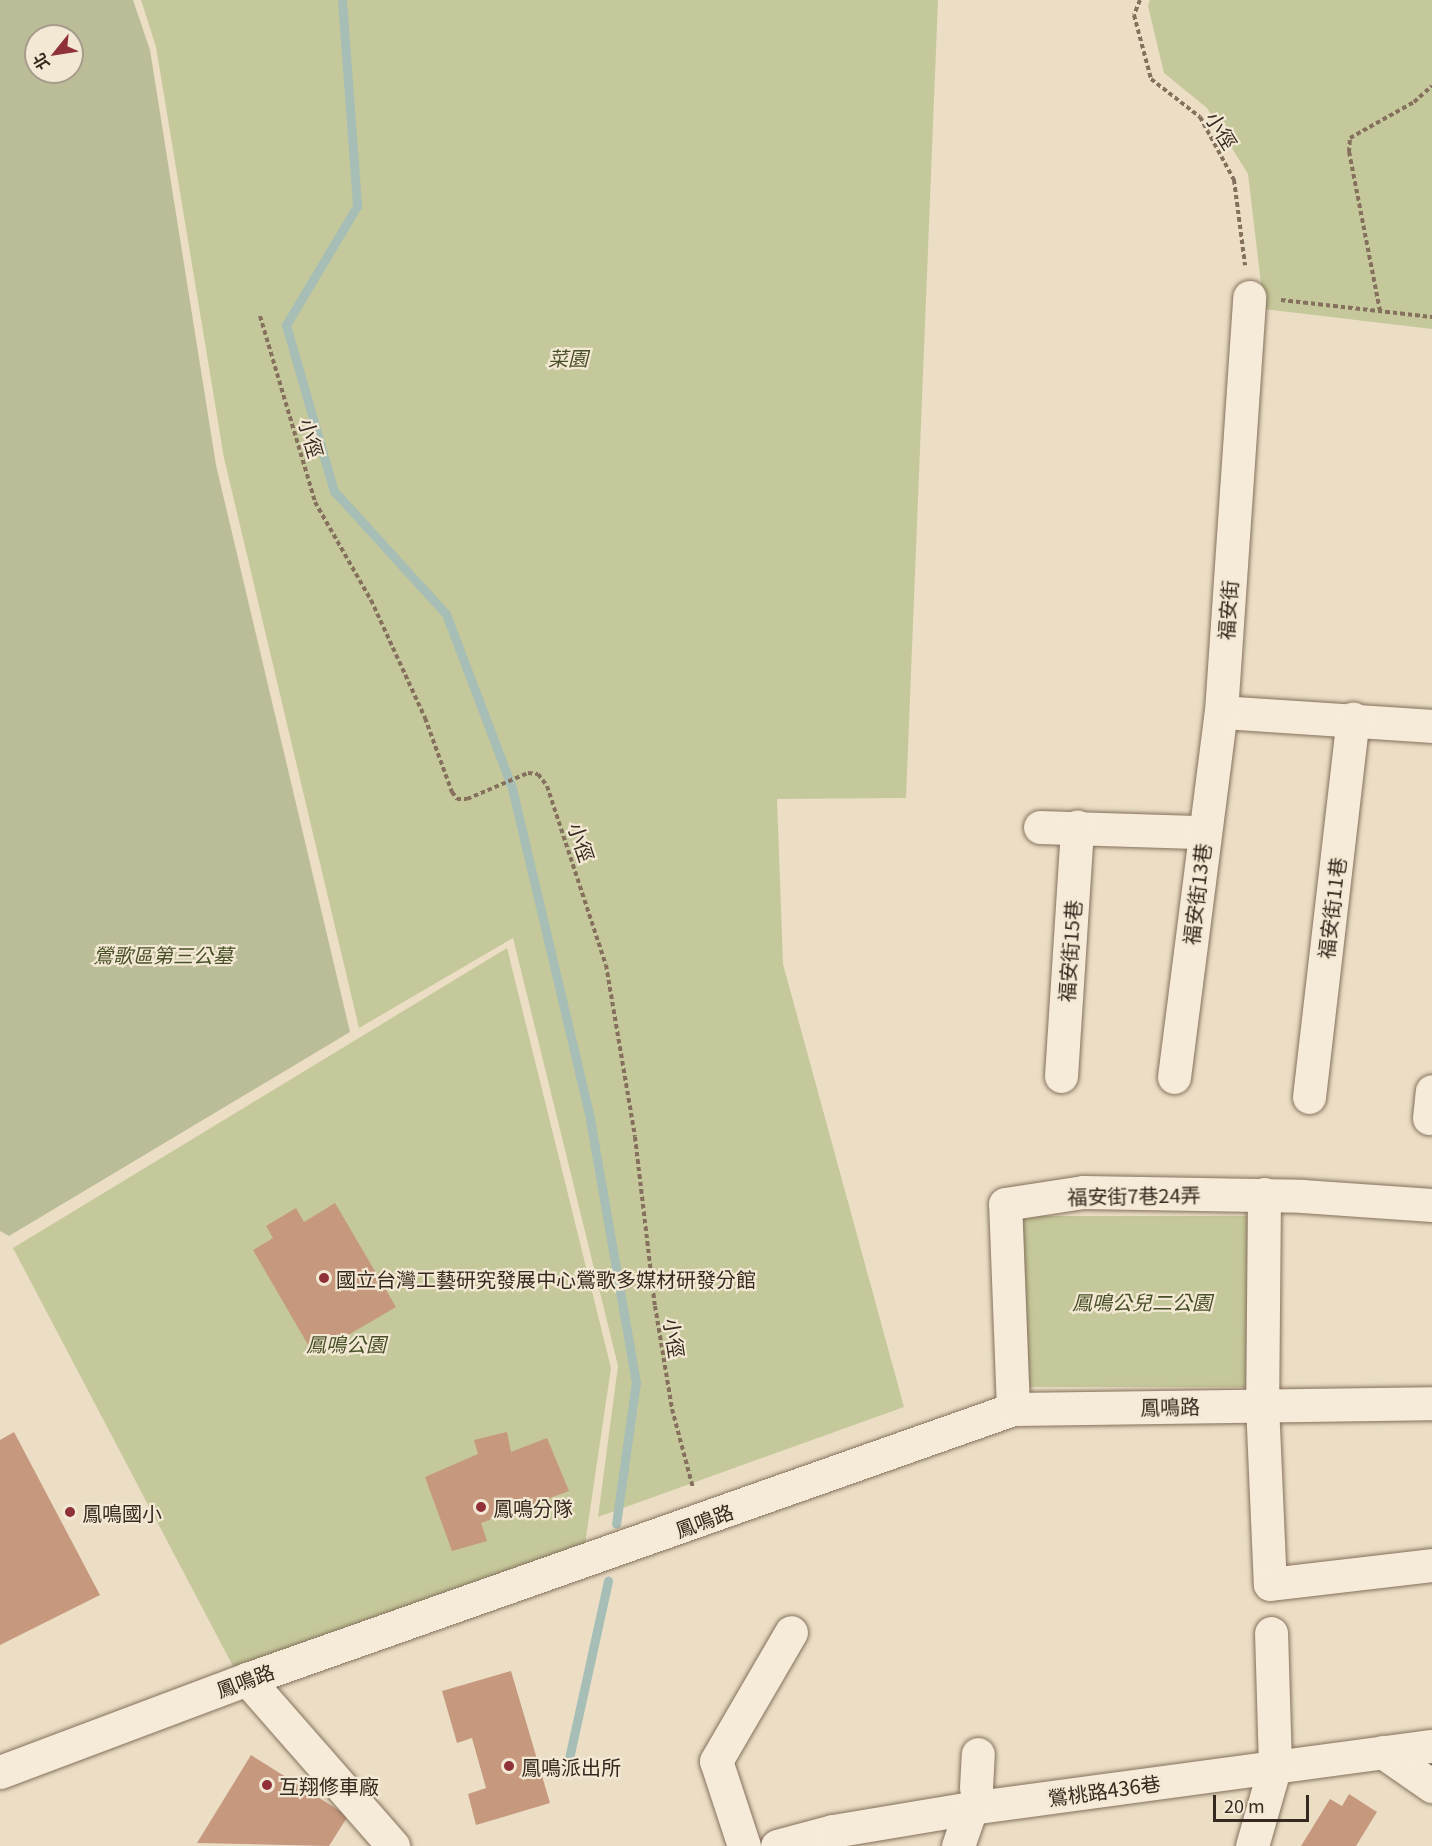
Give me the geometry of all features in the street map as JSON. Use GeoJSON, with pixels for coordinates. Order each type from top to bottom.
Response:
{"type":"FeatureCollection","features":[{"type":"Feature","properties":{"kind":"street","name":"福安街"},"geometry":{"type":"LineString","coordinates":[[1221,712],[1249,297]]}},
{"type":"Feature","properties":{"kind":"street"},"geometry":{"type":"LineString","coordinates":[[1221,712],[1432,726]]}},
{"type":"Feature","properties":{"kind":"street","name":"福安街13巷"},"geometry":{"type":"LineString","coordinates":[[1174,1077],[1203,832],[1221,712]]}},
{"type":"Feature","properties":{"kind":"street","name":"福安街11巷"},"geometry":{"type":"LineString","coordinates":[[1309,1097],[1353,719]]}},
{"type":"Feature","properties":{"kind":"street"},"geometry":{"type":"LineString","coordinates":[[1040,826],[1203,832]]}},
{"type":"Feature","properties":{"kind":"street","name":"福安街15巷"},"geometry":{"type":"LineString","coordinates":[[1061,1076],[1077,827]]}},
{"type":"Feature","properties":{"kind":"street","name":"福安街7巷24弄"},"geometry":{"type":"LineString","coordinates":[[1012,1409],[1005,1204],[1083,1192],[1264,1194],[1432,1205]]}},
{"type":"Feature","properties":{"kind":"street"},"geometry":{"type":"LineString","coordinates":[[1264,1194],[1262,1404],[1270,1584],[1432,1565]]}},
{"type":"Feature","properties":{"kind":"street","name":"鳳鳴路"},"geometry":{"type":"LineString","coordinates":[[0,1772],[248,1679],[701,1521],[1012,1409],[1432,1403]]}},
{"type":"Feature","properties":{"kind":"street"},"geometry":{"type":"LineString","coordinates":[[744,1846],[716,1761],[791,1632]]}},
{"type":"Feature","properties":{"kind":"street"},"geometry":{"type":"LineString","coordinates":[[1252,1846],[1275,1766],[1271,1633]]}},
{"type":"Feature","properties":{"kind":"street"},"geometry":{"type":"LineString","coordinates":[[248,1679],[393,1846]]}},
{"type":"Feature","properties":{"kind":"street","name":"鶯桃路436巷"},"geometry":{"type":"LineString","coordinates":[[777,1846],[974,1798],[1275,1766],[1432,1746]]}},
{"type":"Feature","properties":{"kind":"street"},"geometry":{"type":"LineString","coordinates":[[1383,1752],[1432,1786]]}},
{"type":"Feature","properties":{"kind":"street"},"geometry":{"type":"LineString","coordinates":[[958,1846],[974,1798],[978,1754]]}},
{"type":"Feature","properties":{"kind":"path","name":"小徑"},"geometry":{"type":"LineString","coordinates":[[1140,0],[1134,15],[1151,79],[1200,117],[1234,180],[1249,297]]}},
{"type":"Feature","properties":{"kind":"path"},"geometry":{"type":"LineString","coordinates":[[1380,311],[1349,152],[1350,138],[1413,102],[1432,86]]}},
{"type":"Feature","properties":{"kind":"path"},"geometry":{"type":"LineString","coordinates":[[1249,297],[1432,316]]}},
{"type":"Feature","properties":{"kind":"path","name":"小徑"},"geometry":{"type":"LineString","coordinates":[[260,316],[315,502],[371,600],[425,718],[452,792],[457,799],[466,799],[528,773],[538,774],[547,786],[606,965],[635,1137],[655,1306],[672,1409],[701,1521]]}},
{"type":"Feature","properties":{"kind":"green space","name":"鶯歌區第三公墓"},"geometry":{"type":"Polygon","coordinates":[[[0,0],[133,0],[150,50],[216,465],[350,1032],[9,1236],[0,1231],[0,0]]]}},
{"type":"Feature","properties":{"kind":"green space","name":"菜園"},"geometry":{"type":"Polygon","coordinates":[[[141,0],[938,0],[906,798],[777,799],[783,964],[904,1407],[598,1517],[618,1366],[513,938],[359,1028],[224,458],[156,47],[141,0]]]}},
{"type":"Feature","properties":{"kind":"green space"},"geometry":{"type":"Polygon","coordinates":[[[1150,0],[1432,0],[1432,329],[1264,309],[1248,174],[1207,108],[1164,73],[1148,6],[1150,0]]]}},
{"type":"Feature","properties":{"kind":"green space","name":"鳳鳴公園"},"geometry":{"type":"Polygon","coordinates":[[[507,948],[611,1368],[585,1544],[235,1670],[13,1248],[507,948]]]}},
{"type":"Feature","properties":{"kind":"green space","name":"鳳鳴公兒二公園"},"geometry":{"type":"Polygon","coordinates":[[[1014,1216],[1261,1216],[1261,1387],[1014,1387],[1014,1216]]]}},
{"type":"Feature","properties":{"kind":"building","name":"國立台灣工藝研究發展中心鶯歌多媒材研發分館"},"geometry":{"type":"Polygon","coordinates":[[[335,1203],[396,1307],[314,1355],[253,1250],[273,1238],[266,1226],[296,1208],[304,1222],[335,1203]]]}},
{"type":"Feature","properties":{"kind":"building"},"geometry":{"type":"Polygon","coordinates":[[[14,1432],[100,1595],[0,1645],[0,1440],[14,1432]]]}},
{"type":"Feature","properties":{"kind":"building","name":"鳳鳴分隊"},"geometry":{"type":"Polygon","coordinates":[[[507,1432],[511,1452],[547,1438],[569,1491],[481,1523],[487,1541],[452,1551],[425,1477],[478,1454],[474,1440],[507,1432]]]}},
{"type":"Feature","properties":{"kind":"building","name":"鳳鳴派出所"},"geometry":{"type":"Polygon","coordinates":[[[511,1671],[550,1803],[476,1825],[468,1794],[486,1788],[472,1738],[457,1743],[442,1691],[511,1671]]]}},
{"type":"Feature","properties":{"kind":"building","name":"互翔修車廠"},"geometry":{"type":"Polygon","coordinates":[[[251,1755],[348,1816],[329,1846],[197,1843],[251,1755]]]}},
{"type":"Feature","properties":{"kind":"building"},"geometry":{"type":"Polygon","coordinates":[[[1349,1794],[1377,1812],[1356,1846],[1301,1846],[1330,1799],[1342,1806],[1349,1794]]]}},
{"type":"Feature","properties":{"kind":"waterway"},"geometry":{"type":"LineString","coordinates":[[342,0],[357,206],[286,325],[334,491],[446,614],[512,788],[590,1119],[636,1382],[616,1524]]}},
{"type":"Feature","properties":{"kind":"waterway"},"geometry":{"type":"LineString","coordinates":[[566,1772],[608,1581]]}},
{"type":"Feature","properties":{"kind":"place","name":"國立台灣工藝研究發展中心鶯歌多媒材研發分館"},"geometry":{"type":"Point","coordinates":[324,1278]}},
{"type":"Feature","properties":{"kind":"place","name":"鳳鳴分隊"},"geometry":{"type":"Point","coordinates":[481,1507]}},
{"type":"Feature","properties":{"kind":"place","name":"鳳鳴國小"},"geometry":{"type":"Point","coordinates":[70,1512]}},
{"type":"Feature","properties":{"kind":"place","name":"鳳鳴派出所"},"geometry":{"type":"Point","coordinates":[509,1766]}},
{"type":"Feature","properties":{"kind":"place","name":"互翔修車廠"},"geometry":{"type":"Point","coordinates":[267,1785]}}]}
